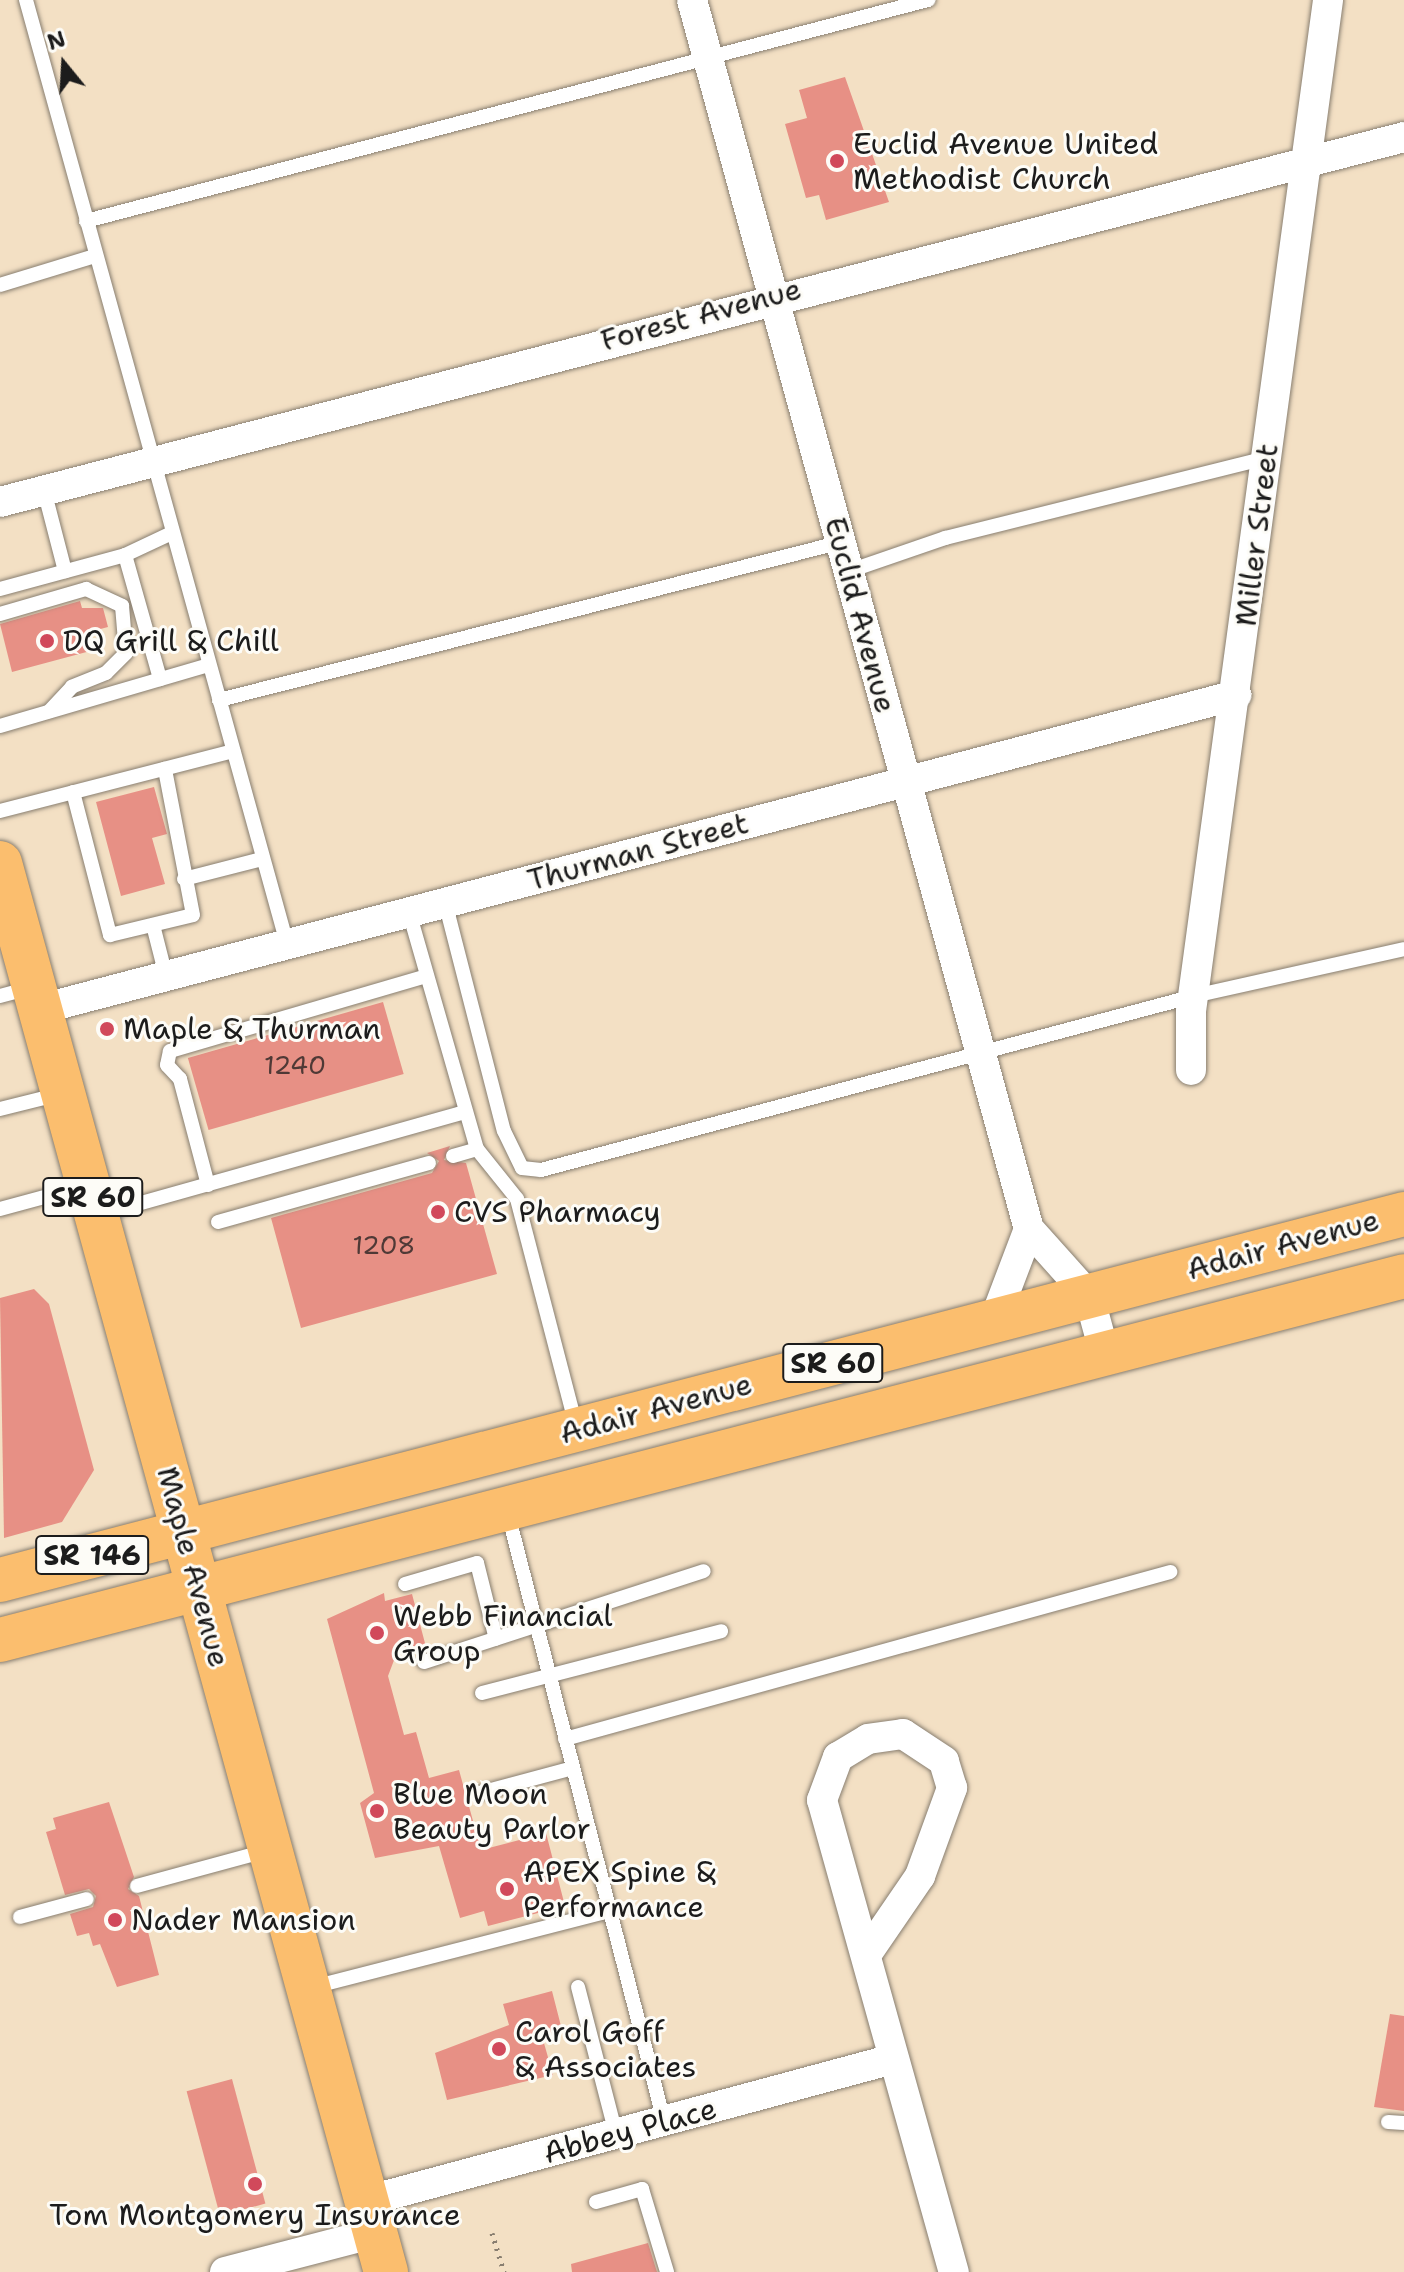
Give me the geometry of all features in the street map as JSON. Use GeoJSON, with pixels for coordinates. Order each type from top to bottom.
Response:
{"type":"FeatureCollection","features":[{"type":"Feature","properties":{"kind":"main road","name":"Maple Avenue"},"geometry":{"type":"LineString","coordinates":[[4,890],[25,997],[64,1093],[375,2236]]}},
{"type":"Feature","properties":{"kind":"main road","name":"Adair Avenue"},"geometry":{"type":"LineString","coordinates":[[0,1580],[1404,1214]]}},
{"type":"Feature","properties":{"kind":"main road","name":"Adair Avenue"},"geometry":{"type":"LineString","coordinates":[[0,1640],[1404,1276]]}},
{"type":"Feature","properties":{"kind":"street","name":"Euclid Avenue"},"geometry":{"type":"LineString","coordinates":[[692,0],[1029,1229],[1089,1296],[1105,1355]]}},
{"type":"Feature","properties":{"kind":"street","name":"Miller Street"},"geometry":{"type":"LineString","coordinates":[[1191,1070],[1194,996],[1328,0]]}},
{"type":"Feature","properties":{"kind":"street","name":"Forest Avenue"},"geometry":{"type":"LineString","coordinates":[[0,502],[772,296],[1404,137]]}},
{"type":"Feature","properties":{"kind":"street","name":"Thurman Street"},"geometry":{"type":"LineString","coordinates":[[25,997],[166,976],[1236,695]]}},
{"type":"Feature","properties":{"kind":"street"},"geometry":{"type":"LineString","coordinates":[[994,1321],[1029,1229]]}},
{"type":"Feature","properties":{"kind":"street"},"geometry":{"type":"LineString","coordinates":[[866,1955],[920,1876],[952,1788],[944,1761],[903,1734],[868,1739],[838,1757],[824,1788],[866,1955],[893,2059],[954,2272]]}},
{"type":"Feature","properties":{"kind":"street","name":"Abbey Place"},"geometry":{"type":"LineString","coordinates":[[225,2272],[375,2236],[617,2135],[893,2059]]}},
{"type":"Feature","properties":{"kind":"lane"},"geometry":{"type":"LineString","coordinates":[[26,0],[287,944]]}},
{"type":"Feature","properties":{"kind":"lane"},"geometry":{"type":"LineString","coordinates":[[86,221],[928,0]]}},
{"type":"Feature","properties":{"kind":"lane"},"geometry":{"type":"LineString","coordinates":[[0,285],[95,256]]}},
{"type":"Feature","properties":{"kind":"lane"},"geometry":{"type":"LineString","coordinates":[[219,700],[846,557],[945,538],[1267,458]]}},
{"type":"Feature","properties":{"kind":"lane"},"geometry":{"type":"LineString","coordinates":[[44,490],[65,571]]}},
{"type":"Feature","properties":{"kind":"lane"},"geometry":{"type":"LineString","coordinates":[[0,589],[125,555],[172,533]]}},
{"type":"Feature","properties":{"kind":"lane"},"geometry":{"type":"LineString","coordinates":[[125,555],[160,679]]}},
{"type":"Feature","properties":{"kind":"lane"},"geometry":{"type":"LineString","coordinates":[[0,614],[86,589],[122,606],[126,653],[106,673],[72,687],[50,711]]}},
{"type":"Feature","properties":{"kind":"lane"},"geometry":{"type":"LineString","coordinates":[[0,726],[208,665]]}},
{"type":"Feature","properties":{"kind":"lane"},"geometry":{"type":"LineString","coordinates":[[0,811],[233,751]]}},
{"type":"Feature","properties":{"kind":"lane"},"geometry":{"type":"LineString","coordinates":[[73,792],[110,935],[193,915],[184,879],[185,849],[165,769]]}},
{"type":"Feature","properties":{"kind":"lane"},"geometry":{"type":"LineString","coordinates":[[184,879],[262,859]]}},
{"type":"Feature","properties":{"kind":"lane"},"geometry":{"type":"LineString","coordinates":[[445,902],[504,1131],[522,1168],[563,1165],[1194,996],[1404,949]]}},
{"type":"Feature","properties":{"kind":"lane"},"geometry":{"type":"LineString","coordinates":[[409,912],[477,1149],[517,1199],[577,1430]]}},
{"type":"Feature","properties":{"kind":"lane"},"geometry":{"type":"LineString","coordinates":[[153,925],[166,976]]}},
{"type":"Feature","properties":{"kind":"lane"},"geometry":{"type":"LineString","coordinates":[[208,1185],[180,1079],[167,1065],[170,1051],[426,976]]}},
{"type":"Feature","properties":{"kind":"lane"},"geometry":{"type":"LineString","coordinates":[[0,1109],[64,1093]]}},
{"type":"Feature","properties":{"kind":"lane"},"geometry":{"type":"LineString","coordinates":[[0,1209],[208,1185],[465,1112]]}},
{"type":"Feature","properties":{"kind":"lane"},"geometry":{"type":"LineString","coordinates":[[453,1156],[477,1149]]}},
{"type":"Feature","properties":{"kind":"lane"},"geometry":{"type":"LineString","coordinates":[[218,1222],[429,1163]]}},
{"type":"Feature","properties":{"kind":"lane"},"geometry":{"type":"LineString","coordinates":[[506,1507],[665,2122]]}},
{"type":"Feature","properties":{"kind":"lane"},"geometry":{"type":"LineString","coordinates":[[405,1584],[477,1563],[496,1639]]}},
{"type":"Feature","properties":{"kind":"lane"},"geometry":{"type":"LineString","coordinates":[[424,1662],[704,1571]]}},
{"type":"Feature","properties":{"kind":"lane"},"geometry":{"type":"LineString","coordinates":[[565,1739],[1170,1572]]}},
{"type":"Feature","properties":{"kind":"lane"},"geometry":{"type":"LineString","coordinates":[[482,1693],[721,1631]]}},
{"type":"Feature","properties":{"kind":"lane"},"geometry":{"type":"LineString","coordinates":[[480,1793],[573,1768]]}},
{"type":"Feature","properties":{"kind":"lane"},"geometry":{"type":"LineString","coordinates":[[137,1886],[270,1850]]}},
{"type":"Feature","properties":{"kind":"lane"},"geometry":{"type":"LineString","coordinates":[[20,1917],[87,1899]]}},
{"type":"Feature","properties":{"kind":"lane"},"geometry":{"type":"LineString","coordinates":[[309,1988],[609,1911]]}},
{"type":"Feature","properties":{"kind":"lane"},"geometry":{"type":"LineString","coordinates":[[578,1987],[617,2135]]}},
{"type":"Feature","properties":{"kind":"lane"},"geometry":{"type":"LineString","coordinates":[[1388,2122],[1404,2123]]}},
{"type":"Feature","properties":{"kind":"lane"},"geometry":{"type":"LineString","coordinates":[[596,2202],[642,2189],[667,2272]]}},
{"type":"Feature","properties":{"kind":"path"},"geometry":{"type":"LineString","coordinates":[[492,2233],[504,2272]]}},
{"type":"Feature","properties":{"kind":"building","name":"Euclid Avenue United Methodist Church"},"geometry":{"type":"Polygon","coordinates":[[[845,77],[889,202],[826,220],[819,195],[806,198],[785,124],[807,118],[799,90],[845,77]]]}},
{"type":"Feature","properties":{"kind":"building","name":"DQ Grill & Chill"},"geometry":{"type":"Polygon","coordinates":[[[80,601],[82,608],[103,608],[108,627],[89,632],[94,650],[12,672],[0,624],[80,601]]]}},
{"type":"Feature","properties":{"kind":"building"},"geometry":{"type":"Polygon","coordinates":[[[154,787],[167,834],[152,838],[165,884],[121,896],[96,802],[154,787]]]}},
{"type":"Feature","properties":{"kind":"building"},"geometry":{"type":"Polygon","coordinates":[[[383,1002],[404,1074],[209,1130],[188,1058],[383,1002]]]}},
{"type":"Feature","properties":{"kind":"building","name":"CVS Pharmacy"},"geometry":{"type":"Polygon","coordinates":[[[450,1146],[444,1160],[466,1163],[497,1274],[301,1328],[271,1218],[432,1173],[439,1161],[427,1153],[450,1146]]]}},
{"type":"Feature","properties":{"kind":"building"},"geometry":{"type":"Polygon","coordinates":[[[34,1289],[49,1304],[94,1470],[62,1522],[4,1538],[0,1298],[34,1289]]]}},
{"type":"Feature","properties":{"kind":"building"},"geometry":{"type":"Polygon","coordinates":[[[384,1593],[385,1601],[412,1594],[426,1647],[396,1655],[388,1676],[404,1735],[416,1732],[429,1778],[459,1770],[481,1850],[546,1833],[565,1906],[488,1926],[484,1911],[460,1918],[439,1846],[375,1858],[360,1803],[374,1793],[327,1619],[384,1593]]]}},
{"type":"Feature","properties":{"kind":"building"},"geometry":{"type":"Polygon","coordinates":[[[109,1802],[134,1877],[128,1889],[139,1896],[159,1975],[117,1987],[100,1944],[93,1946],[89,1933],[77,1936],[70,1914],[93,1907],[96,1896],[89,1889],[65,1895],[46,1832],[56,1829],[53,1818],[109,1802]]]}},
{"type":"Feature","properties":{"kind":"building","name":"Carol Goff & Associates"},"geometry":{"type":"Polygon","coordinates":[[[552,1991],[562,2030],[542,2036],[553,2075],[447,2100],[435,2053],[509,2025],[503,2004],[552,1991]]]}},
{"type":"Feature","properties":{"kind":"building"},"geometry":{"type":"Polygon","coordinates":[[[1390,2014],[1404,2016],[1404,2111],[1374,2107],[1390,2014]]]}},
{"type":"Feature","properties":{"kind":"building"},"geometry":{"type":"Polygon","coordinates":[[[232,2079],[265,2204],[220,2216],[187,2091],[232,2079]]]}},
{"type":"Feature","properties":{"kind":"building"},"geometry":{"type":"Polygon","coordinates":[[[648,2243],[657,2272],[572,2272],[571,2264],[648,2243]]]}},
{"type":"Feature","properties":{"kind":"place","name":"Euclid Avenue United Methodist Church"},"geometry":{"type":"Point","coordinates":[837,161]}},
{"type":"Feature","properties":{"kind":"place","name":"DQ Grill & Chill"},"geometry":{"type":"Point","coordinates":[47,641]}},
{"type":"Feature","properties":{"kind":"place","name":"Maple & Thurman"},"geometry":{"type":"Point","coordinates":[107,1029]}},
{"type":"Feature","properties":{"kind":"place","name":"CVS Pharmacy"},"geometry":{"type":"Point","coordinates":[438,1212]}},
{"type":"Feature","properties":{"kind":"place","name":"Webb Financial Group"},"geometry":{"type":"Point","coordinates":[377,1633]}},
{"type":"Feature","properties":{"kind":"place","name":"Blue Moon Beauty Parlor"},"geometry":{"type":"Point","coordinates":[377,1811]}},
{"type":"Feature","properties":{"kind":"place","name":"APEX Spine & Performance"},"geometry":{"type":"Point","coordinates":[507,1889]}},
{"type":"Feature","properties":{"kind":"place","name":"Nader Mansion"},"geometry":{"type":"Point","coordinates":[115,1920]}},
{"type":"Feature","properties":{"kind":"place","name":"Carol Goff & Associates"},"geometry":{"type":"Point","coordinates":[499,2049]}},
{"type":"Feature","properties":{"kind":"place","name":"Tom Montgomery Insurance"},"geometry":{"type":"Point","coordinates":[255,2184]}}]}
